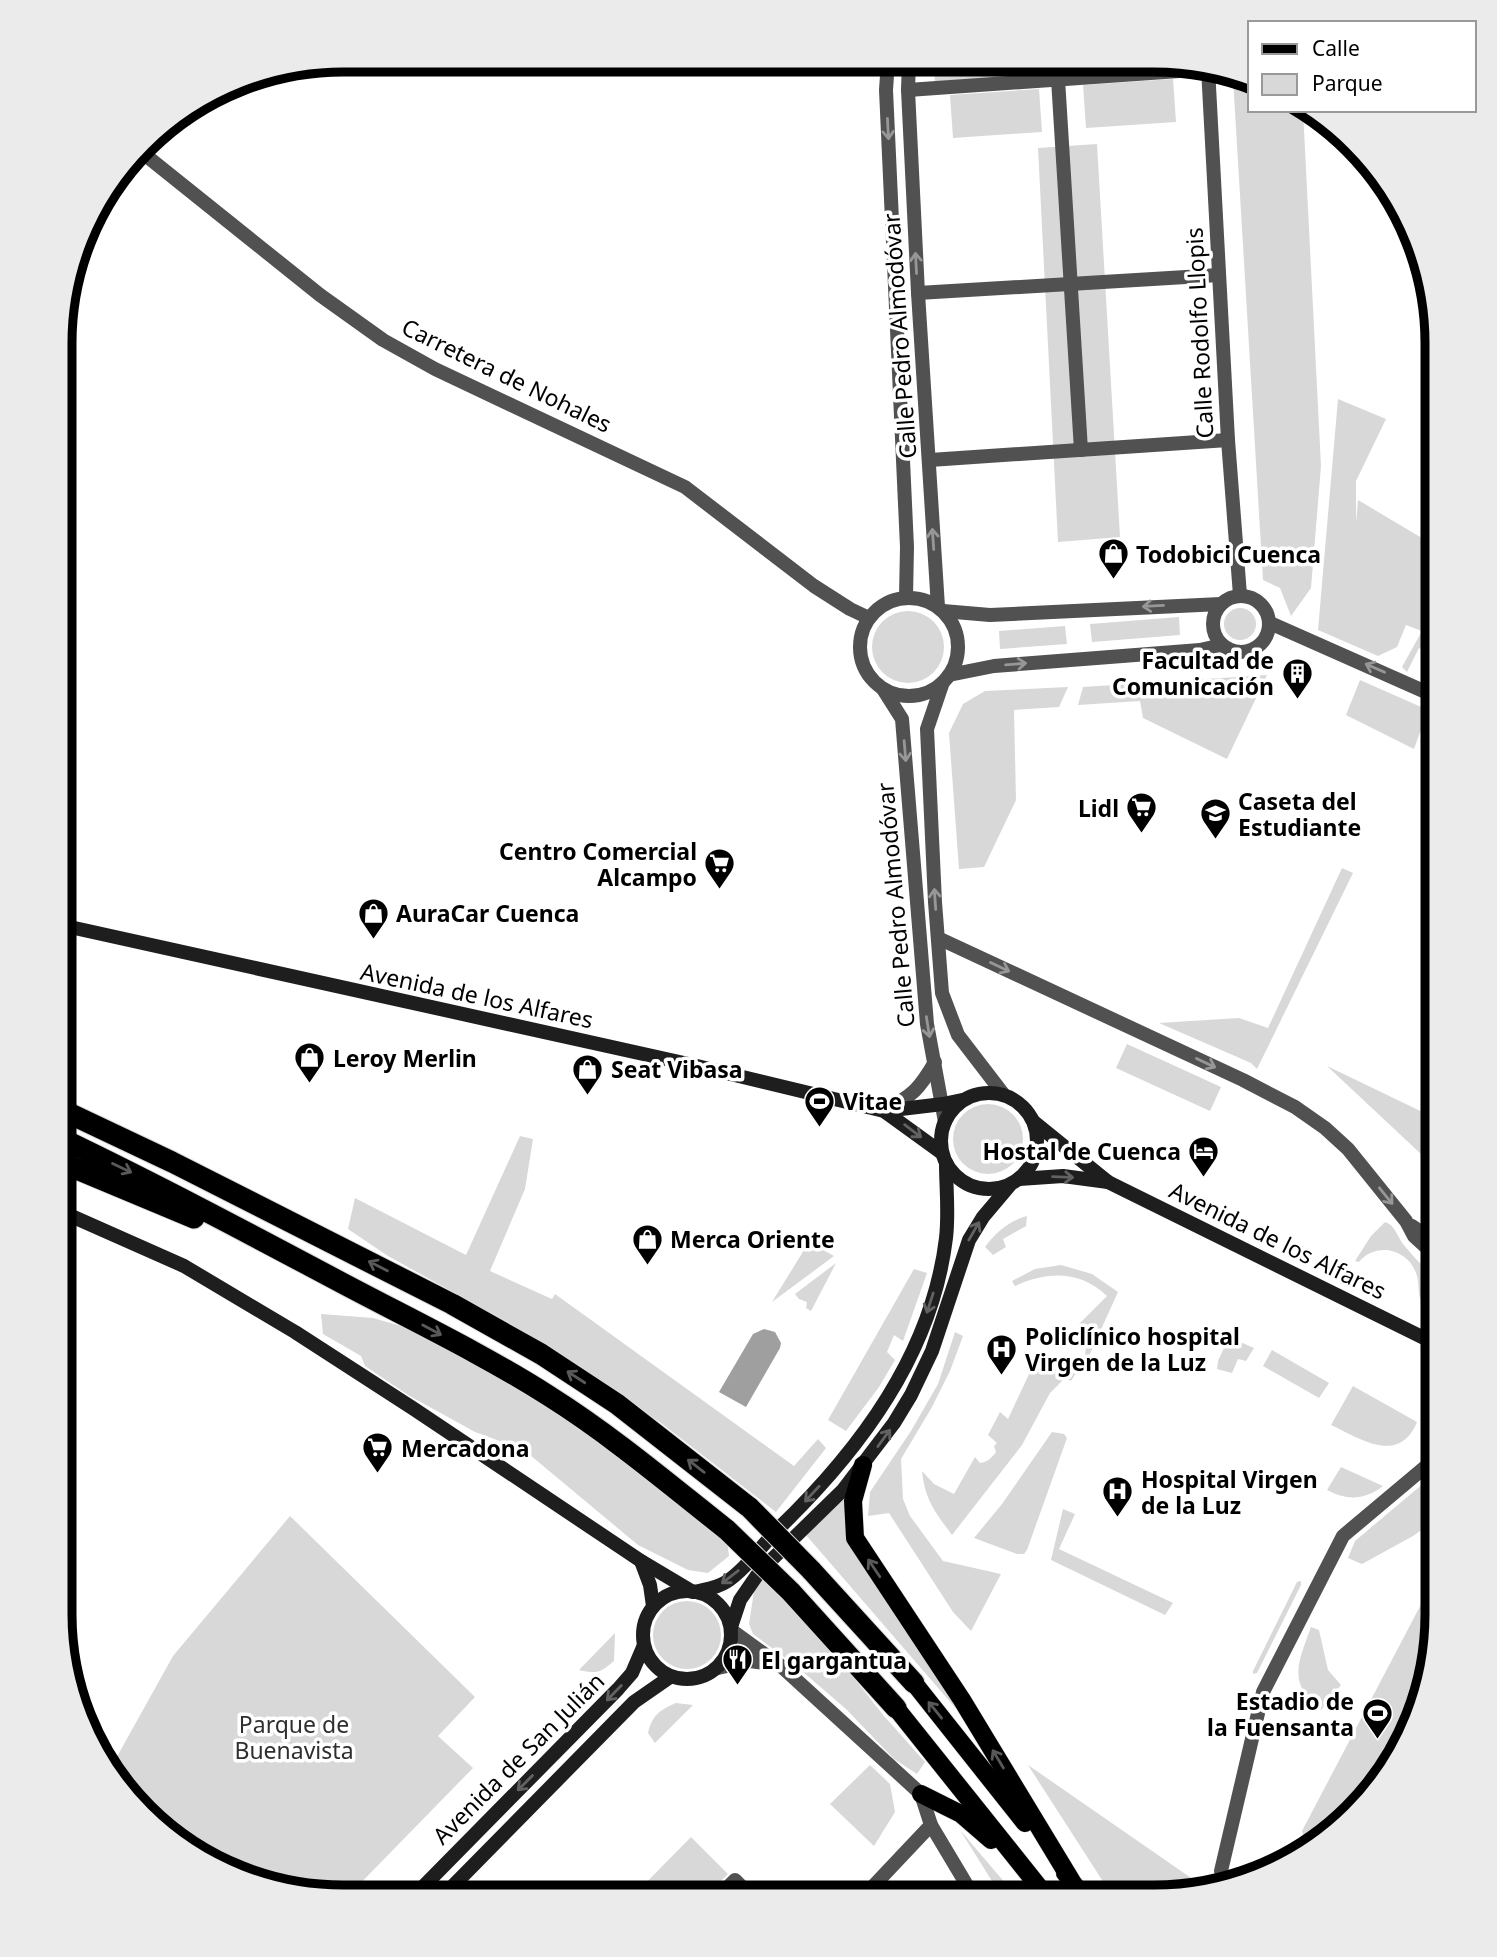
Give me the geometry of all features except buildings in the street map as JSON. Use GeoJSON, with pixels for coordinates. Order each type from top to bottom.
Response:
{"type":"FeatureCollection","features":[{"type":"Feature","properties":{"kind":"highway"},"geometry":{"type":"LineString","coordinates":[[72,1107],[172,1162]]}},
{"type":"Feature","properties":{"kind":"highway"},"geometry":{"type":"LineString","coordinates":[[72,1114],[440,1298],[541,1354],[617,1404],[750,1508],[811,1570],[914,1683]]}},
{"type":"Feature","properties":{"kind":"highway"},"geometry":{"type":"LineString","coordinates":[[72,1144],[140,1176],[320,1271],[549,1396],[643,1463],[727,1530],[792,1592],[896,1709]]}},
{"type":"Feature","properties":{"kind":"highway"},"geometry":{"type":"LineString","coordinates":[[72,1168],[320,1271]]}},
{"type":"Feature","properties":{"kind":"main road","name":"Avenida de los Alfares"},"geometry":{"type":"LineString","coordinates":[[72,927],[706,1068],[884,1111]]}},
{"type":"Feature","properties":{"kind":"main road"},"geometry":{"type":"LineString","coordinates":[[884,1111],[943,1104],[984,1093],[1004,1095],[1022,1105],[1034,1122],[1037,1132],[1036,1153],[1026,1172],[1014,1182],[975,1229],[965,1249],[939,1332],[922,1373],[894,1423],[842,1490],[760,1571],[740,1600],[731,1629],[728,1653],[718,1668],[695,1679],[670,1676],[655,1666],[644,1645],[645,1620],[653,1606],[671,1594],[694,1592],[726,1582],[792,1516],[851,1451],[899,1380],[924,1321],[943,1256],[947,1217],[941,1142],[945,1122],[950,1113],[965,1099]]}},
{"type":"Feature","properties":{"kind":"main road"},"geometry":{"type":"LineString","coordinates":[[884,1111],[944,1158],[958,1177],[974,1187],[992,1189],[1014,1182]]}},
{"type":"Feature","properties":{"kind":"main road","name":"Avenida de los Alfares"},"geometry":{"type":"LineString","coordinates":[[1034,1122],[1108,1182],[1425,1338]]}},
{"type":"Feature","properties":{"kind":"main road","name":"Avenida de los Alfares"},"geometry":{"type":"LineString","coordinates":[[1014,1182],[1063,1176],[1108,1182]]}},
{"type":"Feature","properties":{"kind":"main road"},"geometry":{"type":"LineString","coordinates":[[72,1216],[184,1266],[284,1325],[641,1561],[694,1592],[708,1596],[719,1604],[726,1614],[731,1629]]}},
{"type":"Feature","properties":{"kind":"main road"},"geometry":{"type":"LineString","coordinates":[[863,1465],[853,1501],[855,1538],[962,1700],[1071,1880]]}},
{"type":"Feature","properties":{"kind":"main road"},"geometry":{"type":"LineString","coordinates":[[641,1561],[650,1585],[653,1606]]}},
{"type":"Feature","properties":{"kind":"main road","name":"Avenida de San Julián"},"geometry":{"type":"LineString","coordinates":[[425,1885],[618,1689],[632,1673],[644,1645]]}},
{"type":"Feature","properties":{"kind":"main road","name":"Avenida de San Julián"},"geometry":{"type":"LineString","coordinates":[[453,1885],[634,1702],[670,1676]]}},
{"type":"Feature","properties":{"kind":"main road"},"geometry":{"type":"LineString","coordinates":[[914,1683],[1075,1885]]}},
{"type":"Feature","properties":{"kind":"main road"},"geometry":{"type":"LineString","coordinates":[[896,1709],[1037,1885]]}},
{"type":"Feature","properties":{"kind":"main road"},"geometry":{"type":"LineString","coordinates":[[921,1794],[961,1814],[1021,1865]]}},
{"type":"Feature","properties":{"kind":"street","name":"Calle Pedro Almodóvar"},"geometry":{"type":"LineString","coordinates":[[887,72],[907,547],[906,597]]}},
{"type":"Feature","properties":{"kind":"street","name":"Calle Pedro Almodóvar"},"geometry":{"type":"LineString","coordinates":[[909,72],[918,293],[941,609]]}},
{"type":"Feature","properties":{"kind":"street"},"geometry":{"type":"LineString","coordinates":[[908,90],[1163,72]]}},
{"type":"Feature","properties":{"kind":"street","name":"Calle Rodolfo Llopis"},"geometry":{"type":"LineString","coordinates":[[1208,77],[1228,440],[1240,595]]}},
{"type":"Feature","properties":{"kind":"street"},"geometry":{"type":"LineString","coordinates":[[1058,79],[1081,450]]}},
{"type":"Feature","properties":{"kind":"street","name":"Carretera de Nohales"},"geometry":{"type":"LineString","coordinates":[[146,156],[320,295],[383,340],[435,369],[685,488],[814,586],[869,618]]}},
{"type":"Feature","properties":{"kind":"street"},"geometry":{"type":"LineString","coordinates":[[918,293],[1219,275]]}},
{"type":"Feature","properties":{"kind":"street"},"geometry":{"type":"LineString","coordinates":[[930,460],[1228,440]]}},
{"type":"Feature","properties":{"kind":"street"},"geometry":{"type":"LineString","coordinates":[[1240,595],[1255,598],[1261,603],[1270,623],[1266,638],[1250,651],[1235,652],[1222,645],[1215,634],[1213,621],[1226,599],[1240,595]]}},
{"type":"Feature","properties":{"kind":"street"},"geometry":{"type":"LineString","coordinates":[[1221,604],[990,615],[941,609],[923,600],[906,597],[885,604],[869,618],[862,632],[860,656],[871,678],[883,689],[898,695],[914,696],[930,691],[946,679],[994,666],[1200,650],[1222,645]]}},
{"type":"Feature","properties":{"kind":"street"},"geometry":{"type":"LineString","coordinates":[[941,609],[958,638],[956,662],[946,679]]}},
{"type":"Feature","properties":{"kind":"street"},"geometry":{"type":"LineString","coordinates":[[1270,623],[1425,692]]}},
{"type":"Feature","properties":{"kind":"street","name":"Calle Pedro Almodóvar"},"geometry":{"type":"LineString","coordinates":[[946,679],[927,729],[942,993],[958,1035],[1004,1095]]}},
{"type":"Feature","properties":{"kind":"street","name":"Calle Pedro Almodóvar"},"geometry":{"type":"LineString","coordinates":[[883,689],[902,719],[927,1024],[945,1122]]}},
{"type":"Feature","properties":{"kind":"street"},"geometry":{"type":"LineString","coordinates":[[938,938],[1243,1080],[1295,1107],[1325,1128],[1348,1149],[1425,1246]]}},
{"type":"Feature","properties":{"kind":"street"},"geometry":{"type":"LineString","coordinates":[[884,1111],[915,1093],[935,1062]]}},
{"type":"Feature","properties":{"kind":"street"},"geometry":{"type":"LineString","coordinates":[[1406,1221],[1425,1234]]}},
{"type":"Feature","properties":{"kind":"street"},"geometry":{"type":"LineString","coordinates":[[1221,1871],[1262,1692],[1343,1536],[1425,1467]]}},
{"type":"Feature","properties":{"kind":"street"},"geometry":{"type":"LineString","coordinates":[[731,1629],[781,1666],[921,1794],[931,1825],[967,1885]]}},
{"type":"Feature","properties":{"kind":"street"},"geometry":{"type":"LineString","coordinates":[[718,1668],[750,1661],[781,1666]]}},
{"type":"Feature","properties":{"kind":"street"},"geometry":{"type":"LineString","coordinates":[[874,1885],[931,1825]]}},
{"type":"Feature","properties":{"kind":"green space"},"geometry":{"type":"Polygon","coordinates":[[[934,72],[1116,72],[935,85],[934,72]]]}},
{"type":"Feature","properties":{"kind":"green space"},"geometry":{"type":"Polygon","coordinates":[[[1173,79],[1176,122],[1086,128],[1083,85],[1173,79]]]}},
{"type":"Feature","properties":{"kind":"green space"},"geometry":{"type":"Polygon","coordinates":[[[1233,83],[1248,88],[1248,112],[1297,112],[1303,116],[1321,466],[1311,588],[1291,616],[1280,588],[1263,580],[1233,83]]]}},
{"type":"Feature","properties":{"kind":"green space"},"geometry":{"type":"Polygon","coordinates":[[[1039,89],[1042,132],[953,138],[950,95],[1039,89]]]}},
{"type":"Feature","properties":{"kind":"green space"},"geometry":{"type":"Polygon","coordinates":[[[1097,144],[1120,537],[1058,542],[1038,148],[1097,144]]]}},
{"type":"Feature","properties":{"kind":"green space"},"geometry":{"type":"Polygon","coordinates":[[[1338,399],[1386,419],[1356,481],[1356,523],[1358,500],[1425,540],[1425,651],[1419,648],[1407,672],[1402,667],[1422,631],[1406,625],[1397,647],[1378,656],[1318,630],[1338,399]]]}},
{"type":"Feature","properties":{"kind":"green space"},"geometry":{"type":"Polygon","coordinates":[[[1240,608],[1251,613],[1256,624],[1251,635],[1240,640],[1229,635],[1224,624],[1229,613],[1240,608]]]}},
{"type":"Feature","properties":{"kind":"green space"},"geometry":{"type":"Polygon","coordinates":[[[908,611],[928,617],[938,627],[944,647],[938,667],[928,677],[908,683],[888,677],[878,667],[872,647],[878,627],[888,617],[908,611]]]}},
{"type":"Feature","properties":{"kind":"green space"},"geometry":{"type":"Polygon","coordinates":[[[1179,617],[1180,635],[1092,642],[1090,624],[1179,617]]]}},
{"type":"Feature","properties":{"kind":"green space"},"geometry":{"type":"Polygon","coordinates":[[[1065,626],[1067,644],[1000,649],[999,631],[1065,626]]]}},
{"type":"Feature","properties":{"kind":"green space"},"geometry":{"type":"Polygon","coordinates":[[[1267,675],[1227,759],[1143,718],[1140,701],[1078,705],[1083,687],[1267,675]]]}},
{"type":"Feature","properties":{"kind":"green space"},"geometry":{"type":"Polygon","coordinates":[[[1360,680],[1425,709],[1425,718],[1414,749],[1346,715],[1360,680]]]}},
{"type":"Feature","properties":{"kind":"green space"},"geometry":{"type":"Polygon","coordinates":[[[1068,687],[1059,707],[1014,710],[1016,800],[984,867],[959,869],[949,733],[963,704],[985,691],[1068,687]]]}},
{"type":"Feature","properties":{"kind":"green space"},"geometry":{"type":"Polygon","coordinates":[[[1342,868],[1353,873],[1257,1069],[1251,1063],[1159,1023],[1239,1018],[1268,1028],[1342,868]]]}},
{"type":"Feature","properties":{"kind":"green space"},"geometry":{"type":"Polygon","coordinates":[[[1127,1044],[1221,1087],[1210,1111],[1116,1068],[1127,1044]]]}},
{"type":"Feature","properties":{"kind":"green space"},"geometry":{"type":"Polygon","coordinates":[[[1327,1066],[1425,1113],[1425,1158],[1327,1066]]]}},
{"type":"Feature","properties":{"kind":"green space"},"geometry":{"type":"Polygon","coordinates":[[[988,1104],[1013,1114],[1023,1139],[1013,1164],[988,1174],[963,1164],[953,1139],[963,1114],[988,1104]]]}},
{"type":"Feature","properties":{"kind":"green space"},"geometry":{"type":"Polygon","coordinates":[[[520,1136],[533,1139],[525,1189],[490,1271],[552,1299],[555,1294],[794,1466],[818,1439],[826,1448],[776,1512],[661,1423],[509,1323],[388,1256],[348,1229],[355,1198],[466,1255],[520,1136]]]}},
{"type":"Feature","properties":{"kind":"green space"},"geometry":{"type":"Polygon","coordinates":[[[1027,1216],[1026,1226],[1003,1239],[1006,1247],[993,1255],[985,1247],[1003,1228],[1027,1216]]]}},
{"type":"Feature","properties":{"kind":"green space"},"geometry":{"type":"Polygon","coordinates":[[[1385,1222],[1388,1223],[1425,1267],[1425,1305],[1419,1294],[1416,1273],[1406,1258],[1398,1253],[1382,1250],[1373,1252],[1359,1262],[1355,1261],[1371,1236],[1385,1222]]]}},
{"type":"Feature","properties":{"kind":"green space"},"geometry":{"type":"Polygon","coordinates":[[[809,1242],[834,1256],[772,1302],[809,1242]]]}},
{"type":"Feature","properties":{"kind":"green space"},"geometry":{"type":"Polygon","coordinates":[[[836,1263],[811,1311],[806,1308],[807,1302],[795,1294],[836,1263]]]}},
{"type":"Feature","properties":{"kind":"green space"},"geometry":{"type":"Polygon","coordinates":[[[1061,1265],[1092,1274],[1118,1292],[1089,1356],[1085,1355],[1087,1338],[1079,1324],[1107,1296],[1097,1287],[1074,1277],[1051,1276],[1015,1286],[1012,1281],[1035,1269],[1061,1265]]]}},
{"type":"Feature","properties":{"kind":"green space"},"geometry":{"type":"Polygon","coordinates":[[[914,1269],[927,1273],[903,1341],[894,1335],[887,1352],[895,1360],[879,1387],[846,1431],[828,1420],[914,1269]]]}},
{"type":"Feature","properties":{"kind":"green space"},"geometry":{"type":"Polygon","coordinates":[[[321,1314],[373,1318],[415,1330],[582,1427],[727,1539],[729,1556],[708,1573],[688,1570],[638,1545],[524,1450],[475,1432],[408,1395],[365,1366],[361,1356],[323,1334],[321,1314]]]}},
{"type":"Feature","properties":{"kind":"green space"},"geometry":{"type":"Polygon","coordinates":[[[955,1332],[963,1336],[950,1371],[901,1459],[903,1499],[910,1516],[943,1561],[1001,1574],[971,1631],[953,1612],[889,1513],[868,1516],[870,1492],[911,1431],[938,1384],[955,1332]]]}},
{"type":"Feature","properties":{"kind":"green space"},"geometry":{"type":"Polygon","coordinates":[[[1229,1337],[1254,1348],[1246,1361],[1238,1359],[1232,1373],[1217,1369],[1229,1337]]]}},
{"type":"Feature","properties":{"kind":"green space"},"geometry":{"type":"Polygon","coordinates":[[[1272,1350],[1329,1383],[1319,1398],[1263,1366],[1272,1350]]]}},
{"type":"Feature","properties":{"kind":"green space"},"geometry":{"type":"Polygon","coordinates":[[[1037,1357],[1055,1364],[1061,1358],[1080,1367],[1071,1381],[1065,1378],[1050,1393],[1022,1445],[952,1535],[932,1505],[922,1471],[934,1484],[954,1494],[975,1457],[980,1463],[993,1456],[997,1443],[988,1435],[1000,1412],[1008,1419],[1037,1357]]]}},
{"type":"Feature","properties":{"kind":"green space"},"geometry":{"type":"Polygon","coordinates":[[[1353,1386],[1417,1422],[1409,1435],[1400,1443],[1378,1445],[1331,1425],[1353,1386]]]}},
{"type":"Feature","properties":{"kind":"green space"},"geometry":{"type":"Polygon","coordinates":[[[1052,1432],[1064,1434],[1067,1438],[1027,1550],[1024,1554],[1017,1554],[974,1538],[1002,1504],[1052,1432]]]}},
{"type":"Feature","properties":{"kind":"green space"},"geometry":{"type":"Polygon","coordinates":[[[1341,1467],[1383,1486],[1369,1494],[1356,1497],[1342,1496],[1327,1490],[1341,1467]]]}},
{"type":"Feature","properties":{"kind":"green space"},"geometry":{"type":"Polygon","coordinates":[[[1425,1482],[1425,1528],[1362,1564],[1348,1558],[1355,1541],[1425,1482]]]}},
{"type":"Feature","properties":{"kind":"green space"},"geometry":{"type":"Polygon","coordinates":[[[844,1499],[846,1522],[906,1628],[958,1711],[806,1535],[844,1499]]]}},
{"type":"Feature","properties":{"kind":"green space"},"geometry":{"type":"Polygon","coordinates":[[[1063,1509],[1075,1514],[1059,1549],[1173,1603],[1165,1615],[1051,1560],[1063,1509]]]}},
{"type":"Feature","properties":{"kind":"green space","name":"Parque de Buenavista"},"geometry":{"type":"Polygon","coordinates":[[[290,1516],[475,1697],[438,1736],[473,1768],[359,1885],[307,1883],[255,1871],[192,1840],[151,1806],[115,1761],[173,1656],[290,1516]]]}},
{"type":"Feature","properties":{"kind":"green space"},"geometry":{"type":"Polygon","coordinates":[[[763,1577],[799,1609],[884,1716],[925,1762],[917,1774],[894,1759],[846,1709],[795,1665],[753,1634],[749,1624],[754,1591],[763,1577]]]}},
{"type":"Feature","properties":{"kind":"green space"},"geometry":{"type":"Polygon","coordinates":[[[1301,1581],[1257,1673],[1253,1674],[1297,1582],[1301,1581]]]}},
{"type":"Feature","properties":{"kind":"green space","name":"Estadio de la Fuensanta"},"geometry":{"type":"Polygon","coordinates":[[[1425,1597],[1425,1632],[1416,1685],[1405,1718],[1389,1750],[1346,1806],[1305,1840],[1302,1831],[1425,1597]]]}},
{"type":"Feature","properties":{"kind":"green space"},"geometry":{"type":"Polygon","coordinates":[[[680,1601],[694,1601],[706,1606],[716,1616],[721,1635],[716,1654],[706,1664],[694,1669],[680,1669],[668,1664],[658,1654],[653,1642],[653,1628],[658,1616],[668,1606],[680,1601]]]}},
{"type":"Feature","properties":{"kind":"green space"},"geometry":{"type":"Polygon","coordinates":[[[1311,1627],[1319,1630],[1328,1670],[1341,1685],[1321,1710],[1303,1691],[1299,1681],[1299,1662],[1311,1627]]]}},
{"type":"Feature","properties":{"kind":"green space"},"geometry":{"type":"Polygon","coordinates":[[[615,1633],[614,1661],[598,1672],[579,1670],[615,1633]]]}},
{"type":"Feature","properties":{"kind":"green space"},"geometry":{"type":"Polygon","coordinates":[[[676,1703],[693,1705],[655,1743],[648,1733],[654,1717],[676,1703]]]}},
{"type":"Feature","properties":{"kind":"green space"},"geometry":{"type":"Polygon","coordinates":[[[870,1765],[890,1784],[895,1812],[874,1846],[830,1804],[870,1765]]]}},
{"type":"Feature","properties":{"kind":"green space"},"geometry":{"type":"Polygon","coordinates":[[[1028,1765],[1195,1882],[1105,1885],[1028,1765]]]}},
{"type":"Feature","properties":{"kind":"green space"},"geometry":{"type":"Polygon","coordinates":[[[960,1830],[1007,1885],[994,1885],[960,1830]]]}},
{"type":"Feature","properties":{"kind":"green space"},"geometry":{"type":"Polygon","coordinates":[[[691,1837],[728,1874],[716,1885],[644,1885],[691,1837]]]}},
{"type":"Feature","properties":{"kind":"shaded area"},"geometry":{"type":"Polygon","coordinates":[[[764,1329],[775,1332],[781,1343],[780,1348],[746,1407],[719,1392],[753,1334],[764,1329]]]}},
{"type":"Feature","properties":{"kind":"place","name":"Todobici Cuenca"},"geometry":{"type":"Point","coordinates":[1113,581]}},
{"type":"Feature","properties":{"kind":"place","name":"Facultad de Comunicación"},"geometry":{"type":"Point","coordinates":[1297,700]}},
{"type":"Feature","properties":{"kind":"place","name":"Lidl"},"geometry":{"type":"Point","coordinates":[1142,835]}},
{"type":"Feature","properties":{"kind":"place","name":"Caseta del Estudiante"},"geometry":{"type":"Point","coordinates":[1215,841]}},
{"type":"Feature","properties":{"kind":"place","name":"Centro Comercial Alcampo"},"geometry":{"type":"Point","coordinates":[720,891]}},
{"type":"Feature","properties":{"kind":"place","name":"AuraCar Cuenca"},"geometry":{"type":"Point","coordinates":[373,940]}},
{"type":"Feature","properties":{"kind":"place","name":"Leroy Merlin"},"geometry":{"type":"Point","coordinates":[310,1085]}},
{"type":"Feature","properties":{"kind":"place","name":"Seat Vibasa"},"geometry":{"type":"Point","coordinates":[588,1096]}},
{"type":"Feature","properties":{"kind":"place","name":"Vitae"},"geometry":{"type":"Point","coordinates":[820,1128]}},
{"type":"Feature","properties":{"kind":"place","name":"Hostal de Cuenca"},"geometry":{"type":"Point","coordinates":[1204,1178]}},
{"type":"Feature","properties":{"kind":"place","name":"Merca Oriente"},"geometry":{"type":"Point","coordinates":[647,1266]}},
{"type":"Feature","properties":{"kind":"place","name":"Policlínico hospital Virgen de la Luz"},"geometry":{"type":"Point","coordinates":[1002,1376]}},
{"type":"Feature","properties":{"kind":"place","name":"Mercadona"},"geometry":{"type":"Point","coordinates":[378,1475]}},
{"type":"Feature","properties":{"kind":"place","name":"Hospital Virgen de la Luz"},"geometry":{"type":"Point","coordinates":[1118,1519]}},
{"type":"Feature","properties":{"kind":"place","name":"El gargantua"},"geometry":{"type":"Point","coordinates":[738,1687]}},
{"type":"Feature","properties":{"kind":"place","name":"Estadio de la Fuensanta"},"geometry":{"type":"Point","coordinates":[1377,1741]}}]}
